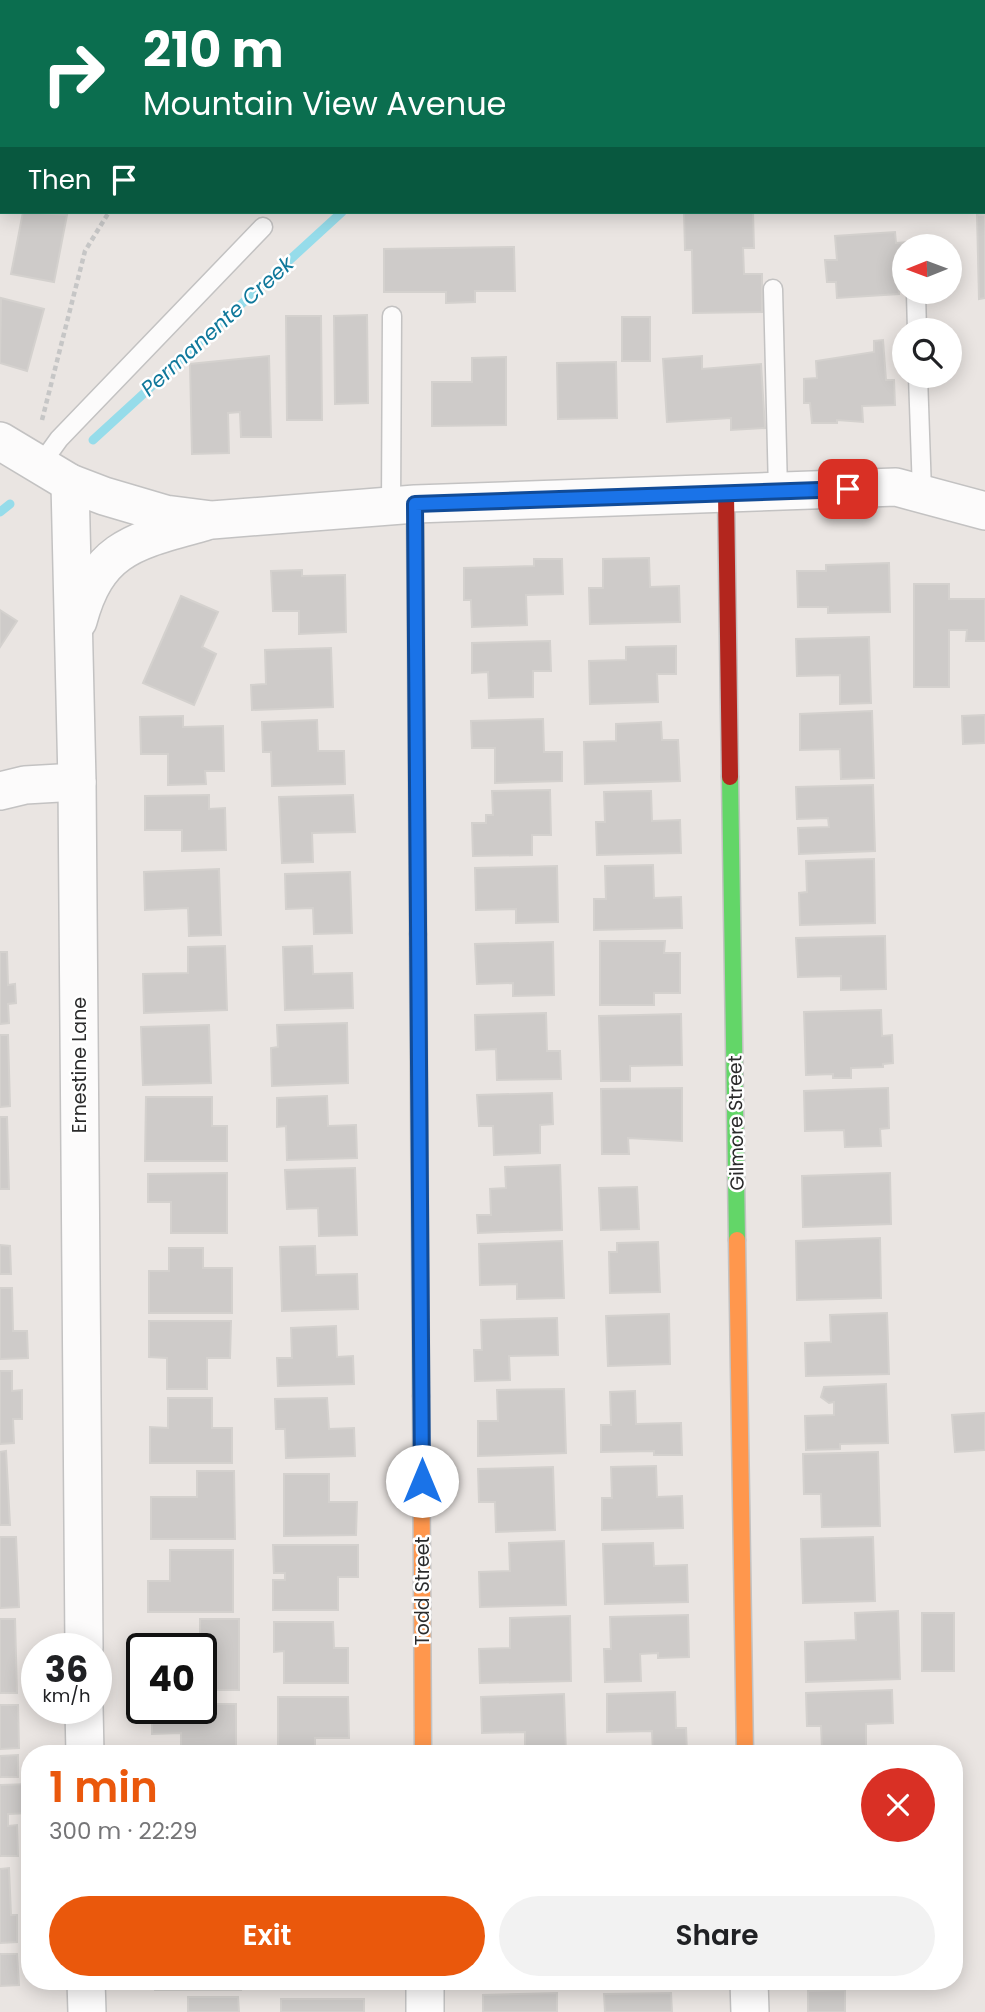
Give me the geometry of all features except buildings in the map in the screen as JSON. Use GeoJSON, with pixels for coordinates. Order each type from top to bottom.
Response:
{"type":"FeatureCollection","features":[{"type":"Feature","properties":{"kind":"street"},"geometry":{"type":"LineString","coordinates":[[0,441],[55,473],[126,503],[165,514],[212,520],[403,505],[896,487],[922,492],[985,512]]}},
{"type":"Feature","properties":{"kind":"street","name":"Ernestine Lane"},"geometry":{"type":"LineString","coordinates":[[55,473],[73,638],[77,782],[84,1633]]}},
{"type":"Feature","properties":{"kind":"street","name":"Gilmore Street"},"geometry":{"type":"LineString","coordinates":[[726,493],[746,1745]]}},
{"type":"Feature","properties":{"kind":"street","name":"Todd Street"},"geometry":{"type":"LineString","coordinates":[[403,505],[424,1745]]}},
{"type":"Feature","properties":{"kind":"street"},"geometry":{"type":"LineString","coordinates":[[73,638],[85,594],[107,560],[132,546],[212,520]]}},
{"type":"Feature","properties":{"kind":"street"},"geometry":{"type":"LineString","coordinates":[[0,791],[25,785],[77,782]]}},
{"type":"Feature","properties":{"kind":"street"},"geometry":{"type":"LineString","coordinates":[[84,1724],[85,1745]]}},
{"type":"Feature","properties":{"kind":"street"},"geometry":{"type":"LineString","coordinates":[[86,1990],[87,2012]]}},
{"type":"Feature","properties":{"kind":"street"},"geometry":{"type":"LineString","coordinates":[[425,1990],[425,2012]]}},
{"type":"Feature","properties":{"kind":"street"},"geometry":{"type":"LineString","coordinates":[[749,1990],[750,2012]]}},
{"type":"Feature","properties":{"kind":"lane"},"geometry":{"type":"LineString","coordinates":[[55,473],[58,439],[263,227]]}},
{"type":"Feature","properties":{"kind":"lane"},"geometry":{"type":"LineString","coordinates":[[774,289],[778,491]]}},
{"type":"Feature","properties":{"kind":"lane"},"geometry":{"type":"LineString","coordinates":[[392,316],[403,505]]}},
{"type":"Feature","properties":{"kind":"lane"},"geometry":{"type":"LineString","coordinates":[[918,388],[922,492]]}},
{"type":"Feature","properties":{"kind":"path"},"geometry":{"type":"LineString","coordinates":[[41,428],[85,251],[108,214]]}},
{"type":"Feature","properties":{"kind":"waterway","name":"Permanente Creek"},"geometry":{"type":"LineString","coordinates":[[93,440],[340,214]]}},
{"type":"Feature","properties":{"kind":"waterway","name":"Permanente Creek"},"geometry":{"type":"LineString","coordinates":[[0,512],[10,504]]}},
{"type":"Feature","properties":{"kind":"traffic: fast"},"geometry":{"type":"LineString","coordinates":[[730,777],[737,1240]]}},
{"type":"Feature","properties":{"kind":"traffic: fast"},"geometry":{"type":"LineString","coordinates":[[418,934],[421,1396]]}},
{"type":"Feature","properties":{"kind":"traffic: slow"},"geometry":{"type":"LineString","coordinates":[[415,504],[418,934]]}},
{"type":"Feature","properties":{"kind":"traffic: slow"},"geometry":{"type":"LineString","coordinates":[[737,1240],[745,1745]]}},
{"type":"Feature","properties":{"kind":"traffic: slow"},"geometry":{"type":"LineString","coordinates":[[421,1396],[423,1745]]}},
{"type":"Feature","properties":{"kind":"traffic: jam"},"geometry":{"type":"LineString","coordinates":[[726,493],[730,777]]}},
{"type":"Feature","properties":{"kind":"route"},"geometry":{"type":"LineString","coordinates":[[422,1481],[415,504],[848,489]]}}]}
